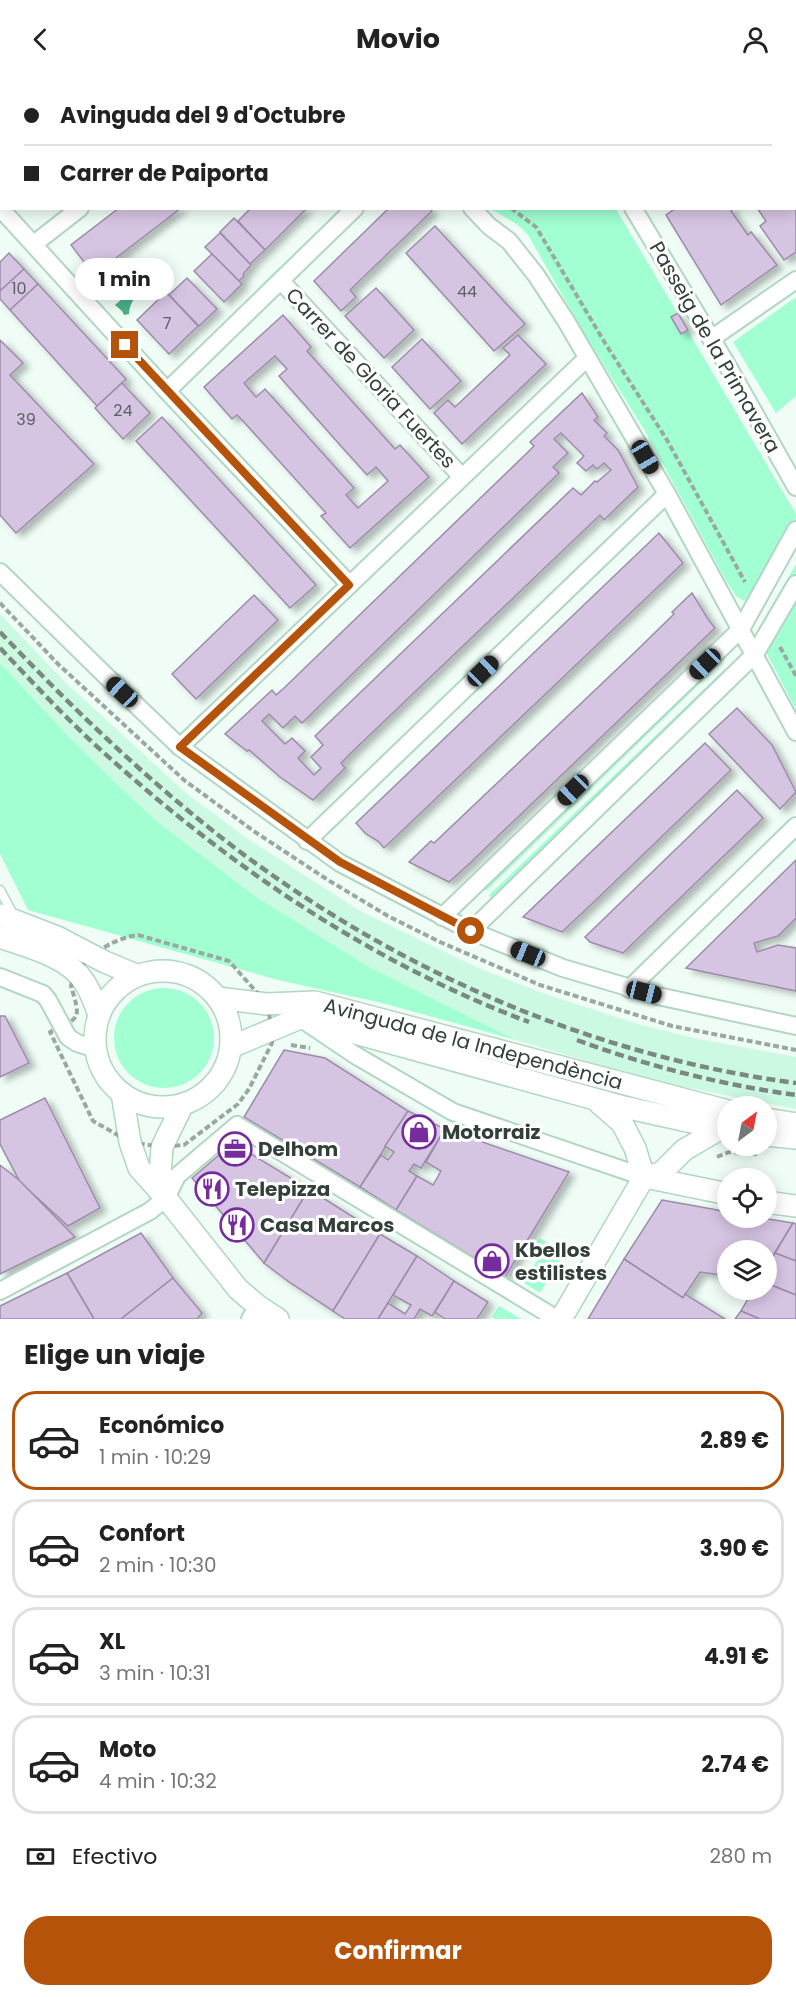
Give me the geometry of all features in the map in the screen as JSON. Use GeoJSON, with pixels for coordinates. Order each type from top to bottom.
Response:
{"type":"FeatureCollection","features":[{"type":"Feature","properties":{"kind":"street"},"geometry":{"type":"LineString","coordinates":[[2,210],[166,392],[349,585]]}},
{"type":"Feature","properties":{"kind":"street"},"geometry":{"type":"LineString","coordinates":[[34,244],[77,210]]}},
{"type":"Feature","properties":{"kind":"street"},"geometry":{"type":"LineString","coordinates":[[166,392],[353,210]]}},
{"type":"Feature","properties":{"kind":"street"},"geometry":{"type":"LineString","coordinates":[[474,210],[489,226],[509,241],[566,321],[667,494],[796,732]]}},
{"type":"Feature","properties":{"kind":"street","name":"Passeig de la Primavera"},"geometry":{"type":"LineString","coordinates":[[636,210],[796,487]]}},
{"type":"Feature","properties":{"kind":"street"},"geometry":{"type":"LineString","coordinates":[[711,339],[796,280]]}},
{"type":"Feature","properties":{"kind":"street","name":"Carrer de Gloria Fuertes"},"geometry":{"type":"LineString","coordinates":[[281,281],[461,476]]}},
{"type":"Feature","properties":{"kind":"street"},"geometry":{"type":"LineString","coordinates":[[180,747],[587,358]]}},
{"type":"Feature","properties":{"kind":"street"},"geometry":{"type":"LineString","coordinates":[[307,840],[667,494]]}},
{"type":"Feature","properties":{"kind":"street"},"geometry":{"type":"LineString","coordinates":[[442,917],[741,629],[796,530]]}},
{"type":"Feature","properties":{"kind":"street"},"geometry":{"type":"LineString","coordinates":[[0,572],[180,747],[340,862],[471,931],[563,968],[629,989],[796,1026]]}},
{"type":"Feature","properties":{"kind":"street"},"geometry":{"type":"LineString","coordinates":[[471,931],[755,654],[796,585]]}},
{"type":"Feature","properties":{"kind":"street"},"geometry":{"type":"LineString","coordinates":[[629,989],[796,826]]}},
{"type":"Feature","properties":{"kind":"street"},"geometry":{"type":"LineString","coordinates":[[8,918],[66,941],[136,975]]}},
{"type":"Feature","properties":{"kind":"street"},"geometry":{"type":"LineString","coordinates":[[0,937],[52,957],[77,973],[93,998],[99,1016]]}},
{"type":"Feature","properties":{"kind":"street"},"geometry":{"type":"LineString","coordinates":[[158,971],[175,972],[191,977],[206,986],[218,998],[226,1013],[231,1047],[226,1066],[216,1082],[201,1095],[183,1104],[162,1107],[141,1103],[122,1093],[105,1073],[96,1049],[99,1016],[109,998],[136,975],[158,971]]}},
{"type":"Feature","properties":{"kind":"street"},"geometry":{"type":"LineString","coordinates":[[0,977],[43,994],[73,1041],[96,1049]]}},
{"type":"Feature","properties":{"kind":"street","name":"Avinguda de la Independència"},"geometry":{"type":"LineString","coordinates":[[218,998],[267,1004],[315,1002],[717,1121]]}},
{"type":"Feature","properties":{"kind":"street","name":"Avinguda de la Independència"},"geometry":{"type":"LineString","coordinates":[[231,1047],[300,1018],[594,1099],[717,1122]]}},
{"type":"Feature","properties":{"kind":"street","name":"Avinguda de la Independència"},"geometry":{"type":"LineString","coordinates":[[300,1018],[354,1055],[453,1112],[644,1177],[717,1192]]}},
{"type":"Feature","properties":{"kind":"street"},"geometry":{"type":"LineString","coordinates":[[122,1093],[130,1142],[139,1168],[238,1289],[254,1313],[278,1319]]}},
{"type":"Feature","properties":{"kind":"street"},"geometry":{"type":"LineString","coordinates":[[594,1099],[622,1123],[635,1148],[644,1177]]}},
{"type":"Feature","properties":{"kind":"street"},"geometry":{"type":"LineString","coordinates":[[162,1194],[162,1147],[183,1104]]}},
{"type":"Feature","properties":{"kind":"street"},"geometry":{"type":"LineString","coordinates":[[777,1121],[796,1124]]}},
{"type":"Feature","properties":{"kind":"street"},"geometry":{"type":"LineString","coordinates":[[0,1291],[150,1211],[177,1176],[237,1125],[559,1319],[644,1177],[660,1173],[684,1150],[717,1128]]}},
{"type":"Feature","properties":{"kind":"street"},"geometry":{"type":"LineString","coordinates":[[777,1136],[796,1138]]}},
{"type":"Feature","properties":{"kind":"street"},"geometry":{"type":"LineString","coordinates":[[777,1203],[796,1206]]}},
{"type":"Feature","properties":{"kind":"lane"},"geometry":{"type":"LineString","coordinates":[[0,890],[8,918]]}},
{"type":"Feature","properties":{"kind":"path"},"geometry":{"type":"LineString","coordinates":[[514,210],[536,227],[605,343],[667,440],[748,587]]}},
{"type":"Feature","properties":{"kind":"path"},"geometry":{"type":"LineString","coordinates":[[779,645],[796,676]]}},
{"type":"Feature","properties":{"kind":"path"},"geometry":{"type":"LineString","coordinates":[[229,961],[138,935],[120,939],[94,956],[77,973],[72,987],[78,1004],[77,1015],[73,1021],[50,1032],[93,1121],[130,1142],[162,1147],[184,1145],[238,1104],[249,1089],[272,1043]]}},
{"type":"Feature","properties":{"kind":"shaded area"},"geometry":{"type":"Polygon","coordinates":[[[493,210],[617,210],[796,514],[796,519],[753,595],[744,601],[736,596],[725,579],[645,431],[585,335],[528,235],[518,225],[493,210]]]}},
{"type":"Feature","properties":{"kind":"shaded area"},"geometry":{"type":"Polygon","coordinates":[[[138,285],[142,289],[133,301],[129,314],[124,315],[115,305],[138,285]]]}},
{"type":"Feature","properties":{"kind":"shaded area"},"geometry":{"type":"Polygon","coordinates":[[[796,297],[796,396],[776,413],[733,342],[796,297]]]}},
{"type":"Feature","properties":{"kind":"shaded area"},"geometry":{"type":"Polygon","coordinates":[[[796,564],[796,573],[769,620],[766,616],[796,564]]]}},
{"type":"Feature","properties":{"kind":"shaded area"},"geometry":{"type":"Polygon","coordinates":[[[796,598],[796,710],[765,650],[796,598]]]}},
{"type":"Feature","properties":{"kind":"shaded area"},"geometry":{"type":"Polygon","coordinates":[[[0,614],[64,681],[187,794],[248,839],[360,911],[476,967],[545,994],[638,1024],[698,1039],[796,1057],[796,1109],[777,1105],[777,1096],[730,1096],[654,1081],[516,1040],[369,967],[255,896],[159,823],[70,738],[0,663],[0,614]]]}},
{"type":"Feature","properties":{"kind":"shaded area"},"geometry":{"type":"Polygon","coordinates":[[[719,659],[722,662],[486,891],[483,888],[719,659]]]}},
{"type":"Feature","properties":{"kind":"shaded area"},"geometry":{"type":"Polygon","coordinates":[[[0,663],[70,738],[159,823],[255,896],[369,967],[516,1040],[382,1003],[278,980],[28,910],[0,854],[0,663]]]}},
{"type":"Feature","properties":{"kind":"shaded area"},"geometry":{"type":"Polygon","coordinates":[[[726,668],[729,670],[492,899],[489,895],[726,668]]]}},
{"type":"Feature","properties":{"kind":"shaded area"},"geometry":{"type":"Polygon","coordinates":[[[164,988],[192,996],[206,1010],[214,1038],[206,1066],[192,1080],[164,1088],[136,1080],[122,1066],[114,1038],[122,1010],[136,996],[164,988]]]}},
{"type":"Feature","properties":{"kind":"shaded area"},"geometry":{"type":"Polygon","coordinates":[[[540,1238],[564,1253],[540,1293],[516,1278],[523,1267],[530,1271],[541,1255],[533,1250],[540,1238]]]}},
{"type":"Feature","properties":{"kind":"shaded area"},"geometry":{"type":"Polygon","coordinates":[[[499,1306],[521,1319],[495,1319],[492,1317],[499,1306]]]}},
{"type":"Feature","properties":{"kind":"building"},"geometry":{"type":"Polygon","coordinates":[[[116,210],[178,210],[94,275],[71,245],[116,210]]]}},
{"type":"Feature","properties":{"kind":"building"},"geometry":{"type":"Polygon","coordinates":[[[249,210],[305,210],[265,250],[238,221],[249,210]]]}},
{"type":"Feature","properties":{"kind":"building"},"geometry":{"type":"Polygon","coordinates":[[[387,210],[432,211],[350,290],[356,297],[341,311],[314,281],[387,210]]]}},
{"type":"Feature","properties":{"kind":"building"},"geometry":{"type":"Polygon","coordinates":[[[673,210],[732,210],[748,235],[751,232],[777,265],[721,305],[666,215],[673,210]]]}},
{"type":"Feature","properties":{"kind":"building"},"geometry":{"type":"Polygon","coordinates":[[[758,210],[796,211],[796,252],[784,260],[760,226],[766,221],[758,210]]]}},
{"type":"Feature","properties":{"kind":"building"},"geometry":{"type":"Polygon","coordinates":[[[234,218],[265,250],[250,264],[220,232],[234,218]]]}},
{"type":"Feature","properties":{"kind":"building"},"geometry":{"type":"Polygon","coordinates":[[[435,226],[525,324],[494,351],[406,253],[435,226]]]}},
{"type":"Feature","properties":{"kind":"building"},"geometry":{"type":"Polygon","coordinates":[[[220,233],[251,265],[239,281],[205,247],[220,233]]]}},
{"type":"Feature","properties":{"kind":"building"},"geometry":{"type":"Polygon","coordinates":[[[9,253],[24,269],[0,291],[0,262],[9,253]]]}},
{"type":"Feature","properties":{"kind":"building"},"geometry":{"type":"Polygon","coordinates":[[[212,254],[242,284],[224,302],[194,271],[212,254]]]}},
{"type":"Feature","properties":{"kind":"building"},"geometry":{"type":"Polygon","coordinates":[[[24,269],[38,284],[10,310],[0,299],[0,291],[24,269]]]}},
{"type":"Feature","properties":{"kind":"building"},"geometry":{"type":"Polygon","coordinates":[[[187,278],[217,309],[199,326],[169,295],[187,278]]]}},
{"type":"Feature","properties":{"kind":"building"},"geometry":{"type":"Polygon","coordinates":[[[38,284],[126,379],[97,406],[10,310],[38,284]]]}},
{"type":"Feature","properties":{"kind":"building"},"geometry":{"type":"Polygon","coordinates":[[[376,288],[414,330],[384,358],[345,316],[376,288]]]}},
{"type":"Feature","properties":{"kind":"building"},"geometry":{"type":"Polygon","coordinates":[[[166,292],[198,326],[169,354],[137,320],[166,292]]]}},
{"type":"Feature","properties":{"kind":"building"},"geometry":{"type":"Polygon","coordinates":[[[678,313],[688,330],[681,334],[671,317],[678,313]]]}},
{"type":"Feature","properties":{"kind":"building"},"geometry":{"type":"Polygon","coordinates":[[[283,315],[311,347],[307,351],[395,449],[400,445],[429,477],[350,548],[321,516],[326,513],[243,421],[237,415],[232,419],[204,387],[283,315]],[[275,356],[244,383],[256,397],[265,389],[354,488],[346,495],[358,508],[388,481],[376,467],[367,475],[279,376],[287,369],[275,356]]]}},
{"type":"Feature","properties":{"kind":"building"},"geometry":{"type":"Polygon","coordinates":[[[518,335],[546,364],[462,444],[434,413],[448,400],[455,407],[510,355],[503,348],[518,335]]]}},
{"type":"Feature","properties":{"kind":"building"},"geometry":{"type":"Polygon","coordinates":[[[422,339],[461,381],[430,409],[392,367],[422,339]]]}},
{"type":"Feature","properties":{"kind":"building"},"geometry":{"type":"Polygon","coordinates":[[[0,340],[23,363],[10,375],[94,464],[16,533],[0,515],[0,340]]]}},
{"type":"Feature","properties":{"kind":"building"},"geometry":{"type":"Polygon","coordinates":[[[122,383],[150,413],[123,439],[95,408],[122,383]]]}},
{"type":"Feature","properties":{"kind":"building"},"geometry":{"type":"Polygon","coordinates":[[[582,393],[598,417],[594,420],[607,433],[604,436],[618,450],[638,487],[604,520],[600,515],[353,751],[341,763],[345,768],[313,800],[225,734],[272,690],[276,695],[284,688],[534,446],[530,442],[582,393]],[[561,433],[554,439],[568,453],[553,467],[559,473],[302,723],[295,716],[283,728],[269,714],[262,721],[285,744],[292,738],[305,751],[298,758],[314,775],[321,768],[311,757],[323,745],[315,736],[573,488],[581,495],[611,470],[604,463],[597,469],[593,465],[586,471],[577,463],[584,456],[561,433]]]}},
{"type":"Feature","properties":{"kind":"building"},"geometry":{"type":"Polygon","coordinates":[[[162,417],[316,585],[290,608],[136,441],[162,417]]]}},
{"type":"Feature","properties":{"kind":"building"},"geometry":{"type":"Polygon","coordinates":[[[659,533],[683,563],[384,848],[378,841],[366,834],[356,823],[659,533]]]}},
{"type":"Feature","properties":{"kind":"building"},"geometry":{"type":"Polygon","coordinates":[[[692,593],[715,628],[469,864],[449,882],[409,862],[431,841],[434,843],[633,654],[692,593]]]}},
{"type":"Feature","properties":{"kind":"building"},"geometry":{"type":"Polygon","coordinates":[[[254,595],[278,620],[196,699],[172,674],[254,595]]]}},
{"type":"Feature","properties":{"kind":"building"},"geometry":{"type":"Polygon","coordinates":[[[737,708],[772,745],[796,792],[780,809],[709,734],[737,708]]]}},
{"type":"Feature","properties":{"kind":"building"},"geometry":{"type":"Polygon","coordinates":[[[705,743],[731,770],[598,898],[562,932],[523,917],[705,743]]]}},
{"type":"Feature","properties":{"kind":"building"},"geometry":{"type":"Polygon","coordinates":[[[737,790],[763,818],[623,953],[590,942],[585,937],[737,790]]]}},
{"type":"Feature","properties":{"kind":"building"},"geometry":{"type":"Polygon","coordinates":[[[796,860],[796,918],[778,936],[754,943],[757,952],[778,945],[796,948],[796,991],[686,968],[796,860]]]}},
{"type":"Feature","properties":{"kind":"building"},"geometry":{"type":"Polygon","coordinates":[[[0,1016],[5,1016],[29,1063],[0,1077],[0,1016]]]}},
{"type":"Feature","properties":{"kind":"building"},"geometry":{"type":"Polygon","coordinates":[[[284,1050],[325,1058],[408,1111],[360,1187],[244,1117],[284,1050]]]}},
{"type":"Feature","properties":{"kind":"building"},"geometry":{"type":"Polygon","coordinates":[[[45,1098],[100,1208],[68,1226],[20,1182],[0,1144],[0,1120],[45,1098]]]}},
{"type":"Feature","properties":{"kind":"building"},"geometry":{"type":"Polygon","coordinates":[[[408,1111],[445,1129],[421,1168],[414,1164],[409,1171],[417,1176],[396,1210],[360,1187],[381,1155],[388,1160],[394,1152],[385,1146],[408,1111]]]}},
{"type":"Feature","properties":{"kind":"building"},"geometry":{"type":"Polygon","coordinates":[[[445,1129],[569,1172],[505,1277],[396,1210],[417,1176],[433,1185],[441,1171],[426,1162],[445,1129]]]}},
{"type":"Feature","properties":{"kind":"building"},"geometry":{"type":"Polygon","coordinates":[[[233,1143],[309,1189],[264,1263],[192,1178],[233,1143]]]}},
{"type":"Feature","properties":{"kind":"building"},"geometry":{"type":"Polygon","coordinates":[[[0,1165],[19,1180],[75,1237],[0,1274],[0,1165]]]}},
{"type":"Feature","properties":{"kind":"building"},"geometry":{"type":"Polygon","coordinates":[[[309,1189],[380,1234],[333,1311],[264,1263],[309,1189]]]}},
{"type":"Feature","properties":{"kind":"building"},"geometry":{"type":"Polygon","coordinates":[[[662,1200],[717,1210],[717,1228],[777,1228],[777,1220],[793,1223],[777,1249],[777,1240],[717,1240],[717,1274],[700,1272],[683,1298],[624,1259],[662,1200]]]}},
{"type":"Feature","properties":{"kind":"building"},"geometry":{"type":"Polygon","coordinates":[[[793,1223],[796,1224],[796,1261],[777,1254],[777,1250],[793,1223]]]}},
{"type":"Feature","properties":{"kind":"building"},"geometry":{"type":"Polygon","coordinates":[[[141,1233],[173,1278],[121,1319],[94,1319],[67,1273],[141,1233]]]}},
{"type":"Feature","properties":{"kind":"building"},"geometry":{"type":"Polygon","coordinates":[[[380,1234],[417,1256],[378,1319],[345,1319],[333,1311],[380,1234]]]}},
{"type":"Feature","properties":{"kind":"building"},"geometry":{"type":"Polygon","coordinates":[[[777,1254],[796,1261],[796,1295],[777,1287],[777,1254]]]}},
{"type":"Feature","properties":{"kind":"building"},"geometry":{"type":"Polygon","coordinates":[[[417,1256],[454,1281],[432,1316],[420,1309],[414,1319],[378,1319],[388,1303],[405,1314],[411,1305],[393,1295],[417,1256]]]}},
{"type":"Feature","properties":{"kind":"building"},"geometry":{"type":"Polygon","coordinates":[[[624,1259],[683,1298],[685,1294],[725,1319],[588,1319],[624,1259]]]}},
{"type":"Feature","properties":{"kind":"building"},"geometry":{"type":"Polygon","coordinates":[[[67,1273],[94,1319],[0,1319],[0,1306],[67,1273]]]}},
{"type":"Feature","properties":{"kind":"building"},"geometry":{"type":"Polygon","coordinates":[[[173,1278],[202,1313],[197,1319],[121,1319],[173,1278]]]}},
{"type":"Feature","properties":{"kind":"building"},"geometry":{"type":"Polygon","coordinates":[[[454,1281],[488,1302],[477,1319],[445,1319],[435,1312],[454,1281]]]}},
{"type":"Feature","properties":{"kind":"building"},"geometry":{"type":"Polygon","coordinates":[[[777,1287],[796,1295],[796,1319],[760,1319],[741,1311],[747,1300],[777,1300],[777,1287]]]}},
{"type":"Feature","properties":{"kind":"building"},"geometry":{"type":"Polygon","coordinates":[[[741,1311],[760,1319],[735,1319],[741,1311]]]}},
{"type":"Feature","properties":{"kind":"railway"},"geometry":{"type":"LineString","coordinates":[[0,632],[111,743],[200,821],[294,890],[360,931],[428,968],[498,1001],[570,1029],[644,1052],[720,1070],[796,1083]]}},
{"type":"Feature","properties":{"kind":"railway"},"geometry":{"type":"LineString","coordinates":[[0,648],[68,719],[112,760],[207,839],[257,876],[361,943],[472,999],[529,1022]]}},
{"type":"Feature","properties":{"kind":"railway"},"geometry":{"type":"LineString","coordinates":[[577,1040],[685,1074],[796,1095]]}},
{"type":"Feature","properties":{"kind":"place","name":"Motorraiz"},"geometry":{"type":"Point","coordinates":[419,1132]}},
{"type":"Feature","properties":{"kind":"place","name":"Delhom"},"geometry":{"type":"Point","coordinates":[235,1149]}},
{"type":"Feature","properties":{"kind":"place","name":"Telepizza"},"geometry":{"type":"Point","coordinates":[212,1189]}},
{"type":"Feature","properties":{"kind":"place","name":"Casa Marcos"},"geometry":{"type":"Point","coordinates":[237,1225]}},
{"type":"Feature","properties":{"kind":"place","name":"Kbellos estilistes"},"geometry":{"type":"Point","coordinates":[492,1261]}},
{"type":"Feature","properties":{"kind":"route"},"geometry":{"type":"LineString","coordinates":[[125,345],[166,392],[349,585],[180,747],[340,862],[471,931]]}}]}
